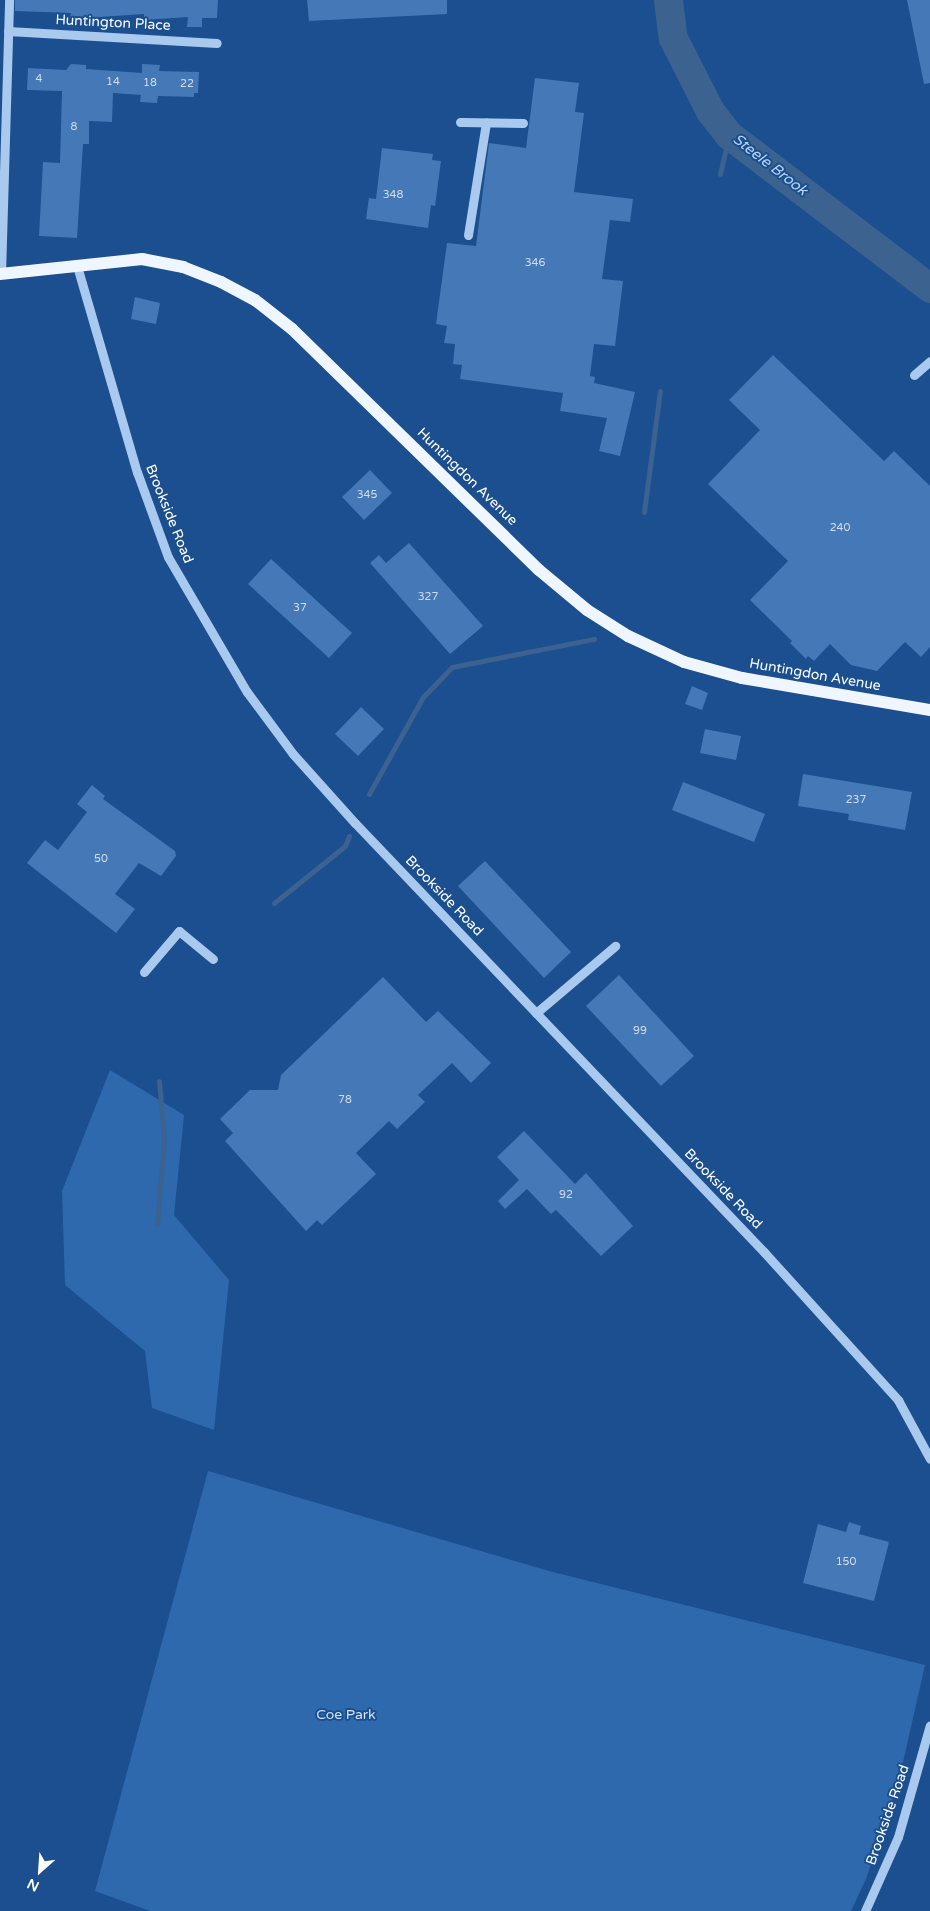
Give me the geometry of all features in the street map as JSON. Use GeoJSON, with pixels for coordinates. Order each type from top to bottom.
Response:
{"type":"FeatureCollection","features":[{"type":"Feature","properties":{"kind":"main road","name":"Huntingdon Avenue"},"geometry":{"type":"LineString","coordinates":[[0,274],[142,259],[184,267],[221,282],[255,300],[292,329],[539,570],[587,610],[628,636],[684,662],[742,678],[930,710]]}},
{"type":"Feature","properties":{"kind":"street"},"geometry":{"type":"LineString","coordinates":[[0,274],[9,0]]}},
{"type":"Feature","properties":{"kind":"street","name":"Huntington Place"},"geometry":{"type":"LineString","coordinates":[[8,31],[217,43]]}},
{"type":"Feature","properties":{"kind":"street"},"geometry":{"type":"LineString","coordinates":[[460,122],[523,123]]}},
{"type":"Feature","properties":{"kind":"street"},"geometry":{"type":"LineString","coordinates":[[468,235],[486,122]]}},
{"type":"Feature","properties":{"kind":"street","name":"Brookside Road"},"geometry":{"type":"LineString","coordinates":[[77,266],[137,472],[168,557],[247,692],[293,754],[343,809],[764,1252],[898,1400],[930,1458]]}},
{"type":"Feature","properties":{"kind":"street"},"geometry":{"type":"LineString","coordinates":[[914,375],[930,361]]}},
{"type":"Feature","properties":{"kind":"street"},"geometry":{"type":"LineString","coordinates":[[144,972],[178,930],[214,959]]}},
{"type":"Feature","properties":{"kind":"street"},"geometry":{"type":"LineString","coordinates":[[536,1013],[615,946]]}},
{"type":"Feature","properties":{"kind":"street","name":"Brookside Road"},"geometry":{"type":"LineString","coordinates":[[865,1911],[898,1837],[930,1725]]}},
{"type":"Feature","properties":{"kind":"green space"},"geometry":{"type":"Polygon","coordinates":[[[110,1070],[184,1115],[174,1215],[229,1280],[214,1430],[152,1408],[145,1351],[65,1285],[62,1191],[110,1070]]]}},
{"type":"Feature","properties":{"kind":"green space","name":"Coe Park"},"geometry":{"type":"Polygon","coordinates":[[[208,1471],[549,1571],[925,1665],[899,1780],[866,1879],[851,1911],[150,1911],[95,1891],[208,1471]]]}},
{"type":"Feature","properties":{"kind":"building"},"geometry":{"type":"Polygon","coordinates":[[[15,0],[218,0],[217,18],[202,18],[202,27],[187,27],[188,17],[144,20],[144,14],[70,19],[71,13],[15,11],[15,0]]]}},
{"type":"Feature","properties":{"kind":"building"},"geometry":{"type":"Polygon","coordinates":[[[307,0],[447,0],[447,14],[309,21],[307,0]]]}},
{"type":"Feature","properties":{"kind":"building"},"geometry":{"type":"Polygon","coordinates":[[[907,0],[930,0],[930,83],[924,84],[907,0]]]}},
{"type":"Feature","properties":{"kind":"building"},"geometry":{"type":"Polygon","coordinates":[[[71,64],[86,65],[86,69],[142,73],[142,64],[160,65],[159,71],[199,72],[198,93],[194,93],[194,97],[158,96],[157,103],[140,102],[141,95],[113,93],[112,122],[89,121],[89,144],[83,144],[77,238],[39,236],[43,162],[60,163],[62,91],[27,90],[28,68],[66,70],[71,64]]]}},
{"type":"Feature","properties":{"kind":"building"},"geometry":{"type":"Polygon","coordinates":[[[535,78],[579,83],[575,112],[584,113],[574,192],[633,199],[630,222],[610,220],[602,279],[623,281],[615,346],[594,344],[590,376],[595,377],[594,383],[635,392],[620,456],[599,451],[607,418],[560,411],[563,393],[460,379],[462,365],[453,364],[455,344],[444,343],[447,326],[436,324],[447,243],[476,246],[489,143],[526,148],[535,78]]]}},
{"type":"Feature","properties":{"kind":"building"},"geometry":{"type":"Polygon","coordinates":[[[382,148],[433,154],[432,160],[441,161],[435,206],[431,205],[428,228],[366,219],[369,198],[376,199],[382,148]]]}},
{"type":"Feature","properties":{"kind":"building"},"geometry":{"type":"Polygon","coordinates":[[[135,297],[160,303],[156,324],[131,319],[135,297]]]}},
{"type":"Feature","properties":{"kind":"building"},"geometry":{"type":"Polygon","coordinates":[[[773,355],[884,461],[894,451],[930,486],[930,647],[921,657],[905,642],[877,671],[851,665],[830,644],[814,661],[808,656],[806,659],[790,643],[792,641],[750,600],[788,561],[708,484],[760,430],[729,400],[773,355]]]}},
{"type":"Feature","properties":{"kind":"building"},"geometry":{"type":"Polygon","coordinates":[[[370,470],[392,493],[364,520],[342,497],[370,470]]]}},
{"type":"Feature","properties":{"kind":"building"},"geometry":{"type":"Polygon","coordinates":[[[409,543],[483,626],[450,654],[370,563],[379,555],[386,563],[409,543]]]}},
{"type":"Feature","properties":{"kind":"building"},"geometry":{"type":"Polygon","coordinates":[[[271,559],[352,633],[329,658],[248,584],[271,559]]]}},
{"type":"Feature","properties":{"kind":"building"},"geometry":{"type":"Polygon","coordinates":[[[692,686],[708,693],[702,710],[685,704],[692,686]]]}},
{"type":"Feature","properties":{"kind":"building"},"geometry":{"type":"Polygon","coordinates":[[[361,707],[384,729],[358,756],[335,734],[361,707]]]}},
{"type":"Feature","properties":{"kind":"building"},"geometry":{"type":"Polygon","coordinates":[[[705,729],[741,736],[736,760],[700,753],[705,729]]]}},
{"type":"Feature","properties":{"kind":"building"},"geometry":{"type":"Polygon","coordinates":[[[803,774],[912,792],[905,830],[848,820],[849,814],[798,806],[803,774]]]}},
{"type":"Feature","properties":{"kind":"building"},"geometry":{"type":"Polygon","coordinates":[[[683,782],[765,814],[754,842],[672,810],[683,782]]]}},
{"type":"Feature","properties":{"kind":"building"},"geometry":{"type":"Polygon","coordinates":[[[92,785],[105,796],[103,799],[175,851],[176,856],[161,876],[139,863],[115,894],[135,909],[116,933],[27,863],[45,840],[58,850],[87,812],[77,804],[92,785]]]}},
{"type":"Feature","properties":{"kind":"building"},"geometry":{"type":"Polygon","coordinates":[[[485,861],[571,952],[544,978],[458,886],[485,861]]]}},
{"type":"Feature","properties":{"kind":"building"},"geometry":{"type":"Polygon","coordinates":[[[619,975],[694,1056],[661,1086],[586,1006],[619,975]]]}},
{"type":"Feature","properties":{"kind":"building"},"geometry":{"type":"Polygon","coordinates":[[[383,977],[426,1022],[438,1011],[491,1063],[471,1083],[452,1063],[418,1095],[425,1102],[397,1129],[389,1121],[356,1153],[376,1174],[322,1225],[317,1220],[306,1231],[225,1141],[233,1133],[220,1119],[250,1090],[278,1090],[281,1075],[383,977]]]}},
{"type":"Feature","properties":{"kind":"building"},"geometry":{"type":"Polygon","coordinates":[[[524,1131],[575,1184],[586,1173],[633,1226],[601,1256],[556,1210],[551,1214],[527,1189],[505,1209],[498,1201],[519,1180],[497,1157],[524,1131]]]}},
{"type":"Feature","properties":{"kind":"building"},"geometry":{"type":"Polygon","coordinates":[[[849,1522],[861,1526],[859,1534],[889,1542],[874,1601],[803,1583],[818,1524],[846,1532],[849,1522]]]}},
{"type":"Feature","properties":{"kind":"waterway","name":"Steele Brook"},"geometry":{"type":"LineString","coordinates":[[668,0],[673,38],[710,111],[729,135],[930,288]]}},
{"type":"Feature","properties":{"kind":"waterway"},"geometry":{"type":"LineString","coordinates":[[720,174],[729,135]]}},
{"type":"Feature","properties":{"kind":"waterway"},"geometry":{"type":"LineString","coordinates":[[644,512],[660,391]]}},
{"type":"Feature","properties":{"kind":"waterway"},"geometry":{"type":"LineString","coordinates":[[369,794],[423,697],[452,667],[594,639]]}},
{"type":"Feature","properties":{"kind":"waterway"},"geometry":{"type":"LineString","coordinates":[[274,903],[345,846],[349,836]]}},
{"type":"Feature","properties":{"kind":"waterway"},"geometry":{"type":"LineString","coordinates":[[157,1224],[164,1140],[159,1081]]}}]}
